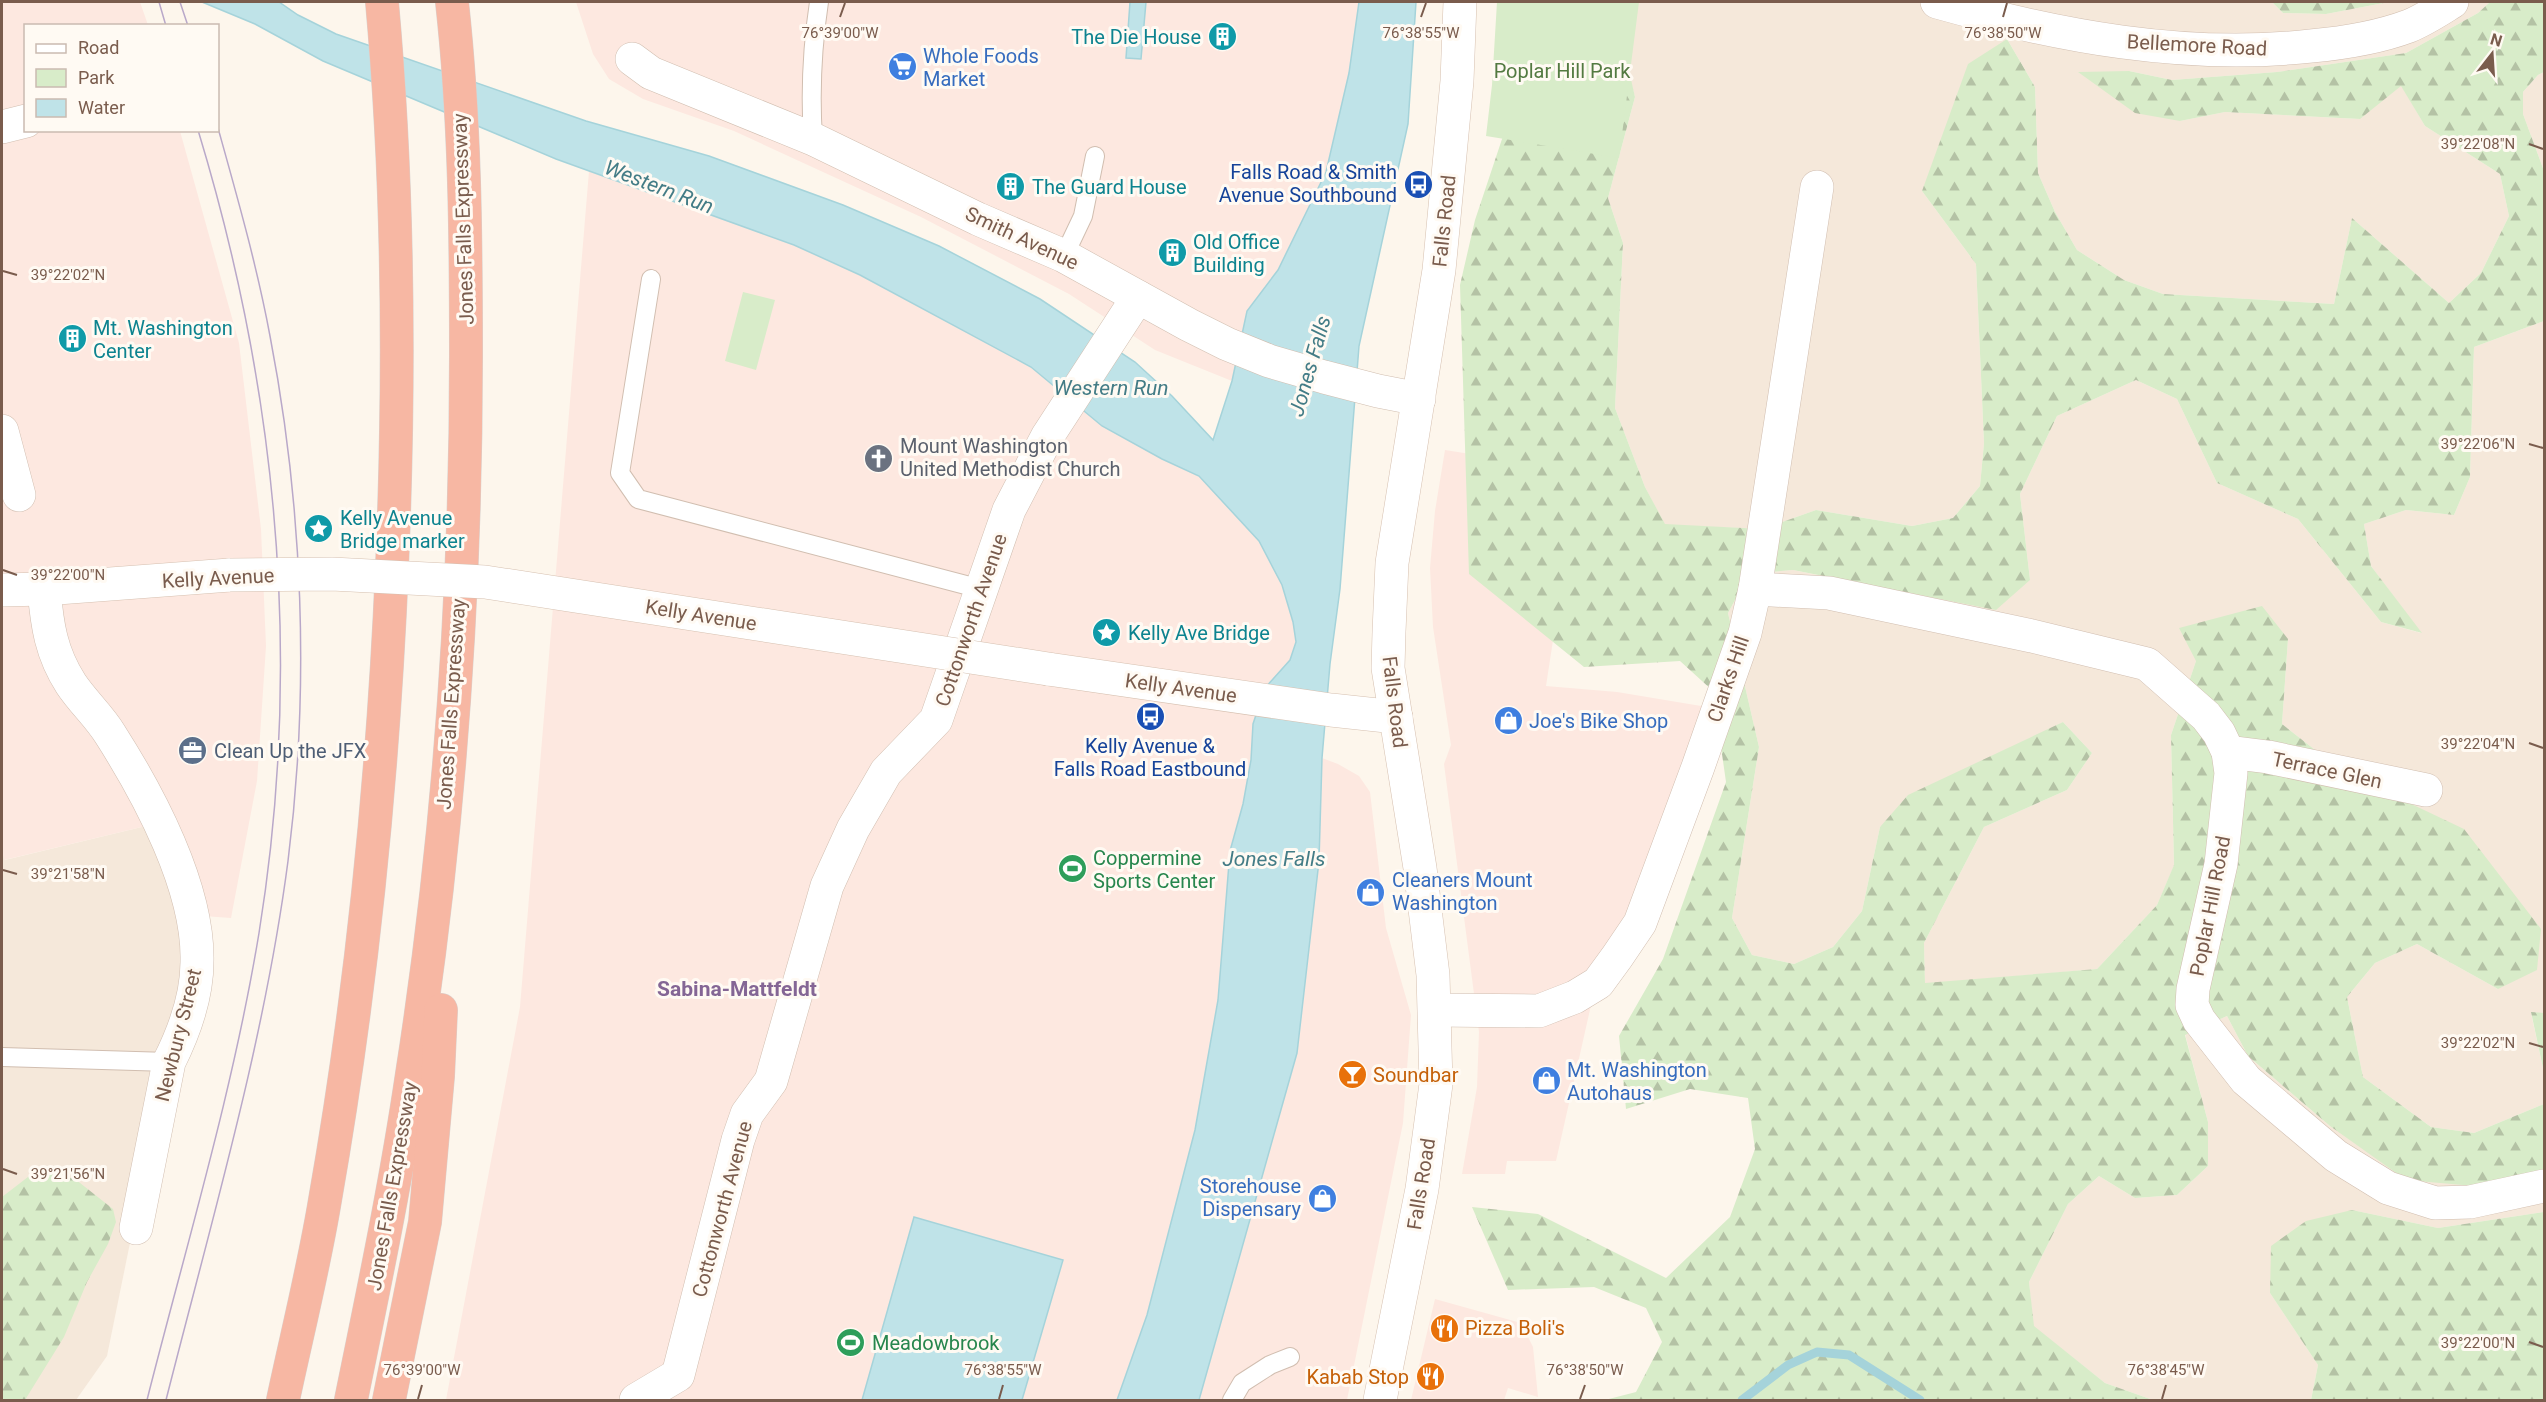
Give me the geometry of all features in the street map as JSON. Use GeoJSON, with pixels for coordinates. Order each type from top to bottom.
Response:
{"type":"FeatureCollection","features":[{"type":"Feature","properties":{"kind":"highway"},"geometry":{"type":"LineString","coordinates":[[283,1401],[325,1202],[365,931],[377,815],[389,639],[396,469],[397,254],[392,137],[382,3]]}},
{"type":"Feature","properties":{"kind":"highway","name":"Jones Falls Expressway"},"geometry":{"type":"LineString","coordinates":[[351,1401],[390,1211],[413,1072],[432,932],[452,716],[466,472],[464,162],[453,15]]}},
{"type":"Feature","properties":{"kind":"highway"},"geometry":{"type":"LineString","coordinates":[[389,1401],[427,1200],[438,1076],[444,934],[443,820]]}},
{"type":"Feature","properties":{"kind":"street","name":"Falls Road"},"geometry":{"type":"LineString","coordinates":[[1380,1401],[1422,1189],[1436,1084],[1435,1010],[1424,901],[1388,668],[1389,597],[1392,563],[1439,270],[1457,81],[1460,2]]}},
{"type":"Feature","properties":{"kind":"street","name":"Bellemore Road"},"geometry":{"type":"LineString","coordinates":[[1937,2],[2013,22],[2117,41],[2198,49],[2258,50],[2337,44],[2380,36],[2410,26],[2452,2]]}},
{"type":"Feature","properties":{"kind":"street","name":"Smith Avenue"},"geometry":{"type":"LineString","coordinates":[[632,59],[651,73],[813,139],[978,219],[1064,256],[1189,326],[1269,361],[1378,391],[1419,399]]}},
{"type":"Feature","properties":{"kind":"street"},"geometry":{"type":"LineString","coordinates":[[2,127],[24,122]]}},
{"type":"Feature","properties":{"kind":"street","name":"Clarks Hill"},"geometry":{"type":"LineString","coordinates":[[1435,1010],[1539,1011],[1575,997],[1598,983],[1640,923],[1745,633],[1755,589],[1817,187]]}},
{"type":"Feature","properties":{"kind":"street","name":"Cottonworth Avenue"},"geometry":{"type":"LineString","coordinates":[[636,1401],[678,1375],[741,1131],[747,1114],[771,1082],[827,886],[853,829],[886,772],[936,720],[1009,510],[1047,438],[1138,297]]}},
{"type":"Feature","properties":{"kind":"street"},"geometry":{"type":"LineString","coordinates":[[4,447],[19,495]]}},
{"type":"Feature","properties":{"kind":"street","name":"Kelly Avenue"},"geometry":{"type":"LineString","coordinates":[[2,590],[230,575],[332,574],[485,582],[1331,710],[1396,717]]}},
{"type":"Feature","properties":{"kind":"street","name":"Newbury Street"},"geometry":{"type":"LineString","coordinates":[[44,589],[48,631],[58,662],[72,685],[108,731],[135,774],[161,827],[180,874],[194,926],[197,962],[193,993],[181,1036],[169,1062],[136,1228]]}},
{"type":"Feature","properties":{"kind":"street","name":"Poplar Hill Road"},"geometry":{"type":"LineString","coordinates":[[1755,589],[1828,593],[2032,636],[2148,664],[2206,716],[2219,733],[2228,752],[2230,773],[2221,864],[2193,989],[2192,1005],[2199,1020],[2246,1080],[2336,1156],[2388,1188],[2435,1203],[2470,1203],[2544,1186]]}},
{"type":"Feature","properties":{"kind":"street","name":"Terrace Glen"},"geometry":{"type":"LineString","coordinates":[[2228,752],[2268,757],[2426,790]]}},
{"type":"Feature","properties":{"kind":"lane"},"geometry":{"type":"LineString","coordinates":[[813,139],[812,57],[819,2]]}},
{"type":"Feature","properties":{"kind":"lane"},"geometry":{"type":"LineString","coordinates":[[1064,256],[1083,216],[1095,156]]}},
{"type":"Feature","properties":{"kind":"lane"},"geometry":{"type":"LineString","coordinates":[[651,279],[620,473],[638,499],[981,589]]}},
{"type":"Feature","properties":{"kind":"lane"},"geometry":{"type":"LineString","coordinates":[[2,1057],[169,1062]]}},
{"type":"Feature","properties":{"kind":"lane"},"geometry":{"type":"LineString","coordinates":[[1232,1401],[1242,1383],[1270,1365],[1290,1357]]}},
{"type":"Feature","properties":{"kind":"shaded area"},"geometry":{"type":"Polygon","coordinates":[[[2,2],[140,2],[148,24],[24,24],[24,132],[180,132],[239,343],[261,529],[266,646],[257,781],[231,918],[189,915],[154,824],[4,860],[2,849],[2,2]]]}},
{"type":"Feature","properties":{"kind":"shaded area"},"geometry":{"type":"Polygon","coordinates":[[[576,2],[1359,2],[1349,73],[1326,172],[1278,270],[1247,311],[1232,381],[1155,350],[1069,294],[921,217],[734,131],[643,99],[609,79],[593,54],[576,2]]]}},
{"type":"Feature","properties":{"kind":"shaded area"},"geometry":{"type":"Polygon","coordinates":[[[1609,2],[2272,2],[2283,13],[2326,14],[2389,2],[2490,2],[2478,13],[2406,53],[2277,72],[2172,80],[2129,71],[2180,121],[2225,112],[2359,119],[2401,85],[2425,126],[2500,174],[2509,216],[2481,273],[2449,303],[2352,218],[2334,304],[2163,294],[2124,280],[2077,250],[2055,212],[2038,173],[2035,87],[2007,39],[1922,191],[1976,264],[1984,443],[1980,486],[1953,518],[1912,526],[1816,510],[1763,529],[1665,525],[1645,487],[1615,408],[1623,243],[1608,198],[1635,97],[1609,2]]]}},
{"type":"Feature","properties":{"kind":"shaded area"},"geometry":{"type":"Polygon","coordinates":[[[2544,72],[2544,171],[2523,114],[2523,92],[2538,75],[2544,72]]]}},
{"type":"Feature","properties":{"kind":"shaded area"},"geometry":{"type":"Polygon","coordinates":[[[589,171],[794,245],[860,275],[1031,367],[1102,426],[1162,459],[1199,476],[1259,541],[1282,585],[1293,622],[1296,642],[1290,660],[1265,688],[1253,724],[1251,760],[1243,804],[1230,851],[1218,1000],[1195,1130],[1147,1315],[1117,1400],[446,1400],[520,1007],[589,171]]]}},
{"type":"Feature","properties":{"kind":"shaded area"},"geometry":{"type":"Polygon","coordinates":[[[2544,321],[2544,1013],[2531,1013],[2544,1073],[2544,1104],[2474,1133],[2431,1127],[2363,1077],[2347,997],[2375,963],[2417,944],[2498,989],[2342,771],[2282,724],[2288,639],[2196,661],[2171,735],[2174,866],[2157,905],[2097,969],[1925,984],[1924,943],[1984,827],[2067,790],[2092,753],[2063,722],[1880,827],[1862,911],[1833,947],[1794,964],[1752,955],[1732,918],[1759,747],[1728,613],[1749,574],[1793,570],[1878,587],[2030,580],[2020,494],[2057,416],[2136,380],[2177,399],[2217,483],[2298,519],[2381,622],[2421,633],[2371,566],[2364,524],[2406,510],[2454,515],[2470,477],[2474,347],[2544,321]]]}},
{"type":"Feature","properties":{"kind":"shaded area"},"geometry":{"type":"Polygon","coordinates":[[[1445,450],[1579,471],[1546,686],[1617,692],[1719,709],[1678,825],[1598,974],[1556,1161],[1507,1161],[1505,1174],[1462,1174],[1477,1087],[1479,1032],[1444,764],[1451,745],[1433,627],[1430,568],[1435,511],[1445,450]]]}},
{"type":"Feature","properties":{"kind":"shaded area"},"geometry":{"type":"Polygon","coordinates":[[[1322,758],[1359,776],[1370,792],[1386,928],[1411,1015],[1403,1123],[1347,1400],[1199,1400],[1297,1053],[1319,861],[1322,758]]]}},
{"type":"Feature","properties":{"kind":"shaded area"},"geometry":{"type":"Polygon","coordinates":[[[154,824],[189,915],[179,1002],[107,1356],[76,1400],[2,1400],[2,849],[5,860],[154,824]]]}},
{"type":"Feature","properties":{"kind":"shaded area"},"geometry":{"type":"Polygon","coordinates":[[[2227,1016],[2248,1056],[2330,1126],[2544,1180],[2544,1212],[2438,1228],[2352,1210],[2270,1293],[2318,1365],[2311,1400],[2153,1400],[2105,1383],[2033,1326],[2029,1282],[2068,1204],[2099,1176],[2135,1198],[2177,1195],[2208,1166],[2208,1122],[2185,1034],[2227,1016]]]}},
{"type":"Feature","properties":{"kind":"shaded area"},"geometry":{"type":"Polygon","coordinates":[[[1435,1299],[1521,1323],[1533,1347],[1538,1397],[1508,1388],[1504,1400],[1411,1400],[1435,1299]]]}},
{"type":"Feature","properties":{"kind":"green space","name":"Poplar Hill Park"},"geometry":{"type":"Polygon","coordinates":[[[1497,2],[1639,2],[1619,158],[1486,136],[1492,85],[1497,2]]]}},
{"type":"Feature","properties":{"kind":"green space"},"geometry":{"type":"Polygon","coordinates":[[[2272,2],[2389,2],[2326,14],[2283,13],[2272,2]]]}},
{"type":"Feature","properties":{"kind":"green space"},"geometry":{"type":"Polygon","coordinates":[[[2490,2],[2544,2],[2544,72],[2538,75],[2523,92],[2523,114],[2544,171],[2544,321],[2474,347],[2470,477],[2454,515],[2406,510],[2364,524],[2371,566],[2422,633],[2381,622],[2298,519],[2217,483],[2177,399],[2136,380],[2057,416],[2020,494],[2030,580],[1996,610],[1793,570],[1749,574],[1728,613],[1759,747],[1732,918],[1752,955],[1794,964],[1833,947],[1862,911],[1880,827],[1908,795],[2063,722],[2092,753],[2067,790],[1984,827],[1924,943],[1925,983],[2097,969],[2157,905],[2174,865],[2171,735],[2196,661],[2179,628],[2262,606],[2288,639],[2282,724],[2342,771],[2464,829],[2541,929],[2537,970],[2498,989],[2417,944],[2375,963],[2347,997],[2363,1077],[2431,1127],[2474,1133],[2544,1104],[2544,1180],[2508,1189],[2406,1180],[2330,1126],[2248,1056],[2227,1016],[2185,1035],[2208,1122],[2208,1166],[2177,1195],[2135,1198],[2099,1176],[2068,1204],[2029,1282],[2034,1326],[2105,1383],[2153,1400],[1605,1400],[1636,1392],[1662,1342],[1646,1308],[1594,1287],[1508,1290],[1472,1207],[1538,1214],[1666,1278],[1730,1217],[1755,1149],[1748,1098],[1690,1089],[1626,1109],[1619,1036],[1663,959],[1726,782],[1713,691],[1680,661],[1584,667],[1469,574],[1460,285],[1475,220],[1515,100],[1625,53],[1635,97],[1608,198],[1623,243],[1615,408],[1645,487],[1665,524],[1763,529],[1816,510],[1912,526],[1953,518],[1980,486],[1984,443],[1976,264],[1922,191],[1968,64],[2007,39],[2035,87],[2038,173],[2055,212],[2077,250],[2124,280],[2163,294],[2334,304],[2352,218],[2449,303],[2481,273],[2509,216],[2500,174],[2425,126],[2401,86],[2360,119],[2225,112],[2180,121],[2135,113],[2078,72],[2129,71],[2172,80],[2277,72],[2406,53],[2478,13],[2490,2]]]}},
{"type":"Feature","properties":{"kind":"green space"},"geometry":{"type":"Polygon","coordinates":[[[743,292],[775,300],[756,370],[725,361],[743,292]]]}},
{"type":"Feature","properties":{"kind":"green space"},"geometry":{"type":"Polygon","coordinates":[[[2531,1012],[2544,1013],[2544,1073],[2531,1012]]]}},
{"type":"Feature","properties":{"kind":"green space"},"geometry":{"type":"Polygon","coordinates":[[[37,1170],[75,1179],[113,1209],[116,1222],[64,1337],[25,1400],[2,1400],[2,1197],[37,1170]]]}},
{"type":"Feature","properties":{"kind":"green space"},"geometry":{"type":"Polygon","coordinates":[[[2352,1210],[2438,1228],[2544,1212],[2544,1400],[2311,1400],[2318,1365],[2270,1293],[2271,1246],[2306,1221],[2352,1210]]]}},
{"type":"Feature","properties":{"kind":"water"},"geometry":{"type":"Polygon","coordinates":[[[202,2],[279,2],[298,15],[336,34],[586,121],[709,156],[843,205],[939,246],[1040,299],[1135,362],[1172,396],[1213,440],[1232,381],[1247,311],[1278,270],[1326,172],[1349,73],[1359,2],[1416,2],[1408,124],[1359,346],[1340,589],[1330,664],[1322,758],[1319,861],[1297,1053],[1199,1400],[1117,1400],[1147,1315],[1195,1130],[1218,1000],[1230,851],[1243,804],[1251,760],[1253,724],[1265,688],[1290,660],[1296,642],[1293,622],[1282,585],[1259,541],[1199,476],[1162,459],[1102,426],[1031,367],[860,275],[794,245],[556,159],[323,61],[255,24],[202,2]]]}},
{"type":"Feature","properties":{"kind":"water"},"geometry":{"type":"Polygon","coordinates":[[[1130,2],[1146,2],[1141,59],[1126,58],[1130,2]]]}},
{"type":"Feature","properties":{"kind":"water"},"geometry":{"type":"Polygon","coordinates":[[[914,1217],[1063,1260],[1022,1400],[862,1400],[914,1217]]]}},
{"type":"Feature","properties":{"kind":"waterway"},"geometry":{"type":"LineString","coordinates":[[1742,1400],[1788,1365],[1817,1352],[1849,1355],[1920,1400]]}},
{"type":"Feature","properties":{"kind":"tram line"},"geometry":{"type":"LineString","coordinates":[[159,2],[165,24]]}},
{"type":"Feature","properties":{"kind":"tram line"},"geometry":{"type":"LineString","coordinates":[[180,2],[187,24]]}},
{"type":"Feature","properties":{"kind":"tram line"},"geometry":{"type":"LineString","coordinates":[[147,1400],[208,1168],[248,992],[259,933],[272,831],[279,730],[280,629],[275,528],[264,428],[247,328],[225,229],[199,132]]}},
{"type":"Feature","properties":{"kind":"tram line"},"geometry":{"type":"LineString","coordinates":[[166,1400],[235,1132],[265,997],[288,861],[299,730],[300,598],[290,466],[270,336],[259,284],[219,132]]}},
{"type":"Feature","properties":{"kind":"place","name":"The Die House"},"geometry":{"type":"Point","coordinates":[1222,37]}},
{"type":"Feature","properties":{"kind":"place","name":"Whole Foods Market"},"geometry":{"type":"Point","coordinates":[902,67]}},
{"type":"Feature","properties":{"kind":"place","name":"Falls Road & Smith Avenue Southbound"},"geometry":{"type":"Point","coordinates":[1418,184]}},
{"type":"Feature","properties":{"kind":"place","name":"The Guard House"},"geometry":{"type":"Point","coordinates":[1011,187]}},
{"type":"Feature","properties":{"kind":"place","name":"Old Office Building"},"geometry":{"type":"Point","coordinates":[1172,253]}},
{"type":"Feature","properties":{"kind":"place","name":"Mt. Washington Center"},"geometry":{"type":"Point","coordinates":[72,339]}},
{"type":"Feature","properties":{"kind":"place","name":"Mount Washington United Methodist Church"},"geometry":{"type":"Point","coordinates":[879,458]}},
{"type":"Feature","properties":{"kind":"place","name":"Kelly Avenue Bridge marker"},"geometry":{"type":"Point","coordinates":[319,529]}},
{"type":"Feature","properties":{"kind":"place","name":"Kelly Ave Bridge"},"geometry":{"type":"Point","coordinates":[1107,633]}},
{"type":"Feature","properties":{"kind":"place","name":"Kelly Avenue & Falls Road Eastbound"},"geometry":{"type":"Point","coordinates":[1150,716]}},
{"type":"Feature","properties":{"kind":"place","name":"Joe's Bike Shop"},"geometry":{"type":"Point","coordinates":[1508,721]}},
{"type":"Feature","properties":{"kind":"place","name":"Clean Up the JFX"},"geometry":{"type":"Point","coordinates":[193,751]}},
{"type":"Feature","properties":{"kind":"place","name":"Coppermine Sports Center"},"geometry":{"type":"Point","coordinates":[1072,869]}},
{"type":"Feature","properties":{"kind":"place","name":"Cleaners Mount Washington"},"geometry":{"type":"Point","coordinates":[1371,892]}},
{"type":"Feature","properties":{"kind":"place","name":"Soundbar"},"geometry":{"type":"Point","coordinates":[1352,1075]}},
{"type":"Feature","properties":{"kind":"place","name":"Mt. Washington Autohaus"},"geometry":{"type":"Point","coordinates":[1546,1081]}},
{"type":"Feature","properties":{"kind":"place","name":"Storehouse Dispensary"},"geometry":{"type":"Point","coordinates":[1322,1198]}},
{"type":"Feature","properties":{"kind":"place","name":"Pizza Boli's"},"geometry":{"type":"Point","coordinates":[1444,1328]}},
{"type":"Feature","properties":{"kind":"place","name":"Meadowbrook"},"geometry":{"type":"Point","coordinates":[851,1343]}},
{"type":"Feature","properties":{"kind":"place","name":"Kabab Stop"},"geometry":{"type":"Point","coordinates":[1430,1377]}},
{"type":"Feature","properties":{"kind":"district","name":"Sabina-Mattfeldt"},"geometry":{"type":"Point","coordinates":[737,989]}},
{"type":"Feature","properties":{"kind":"water label","name":"Western Run"},"geometry":{"type":"Point","coordinates":[659,187]}},
{"type":"Feature","properties":{"kind":"water label","name":"Jones Falls"},"geometry":{"type":"Point","coordinates":[1310,366]}},
{"type":"Feature","properties":{"kind":"water label","name":"Western Run"},"geometry":{"type":"Point","coordinates":[1111,388]}},
{"type":"Feature","properties":{"kind":"water label","name":"Jones Falls"},"geometry":{"type":"Point","coordinates":[1274,859]}}]}
